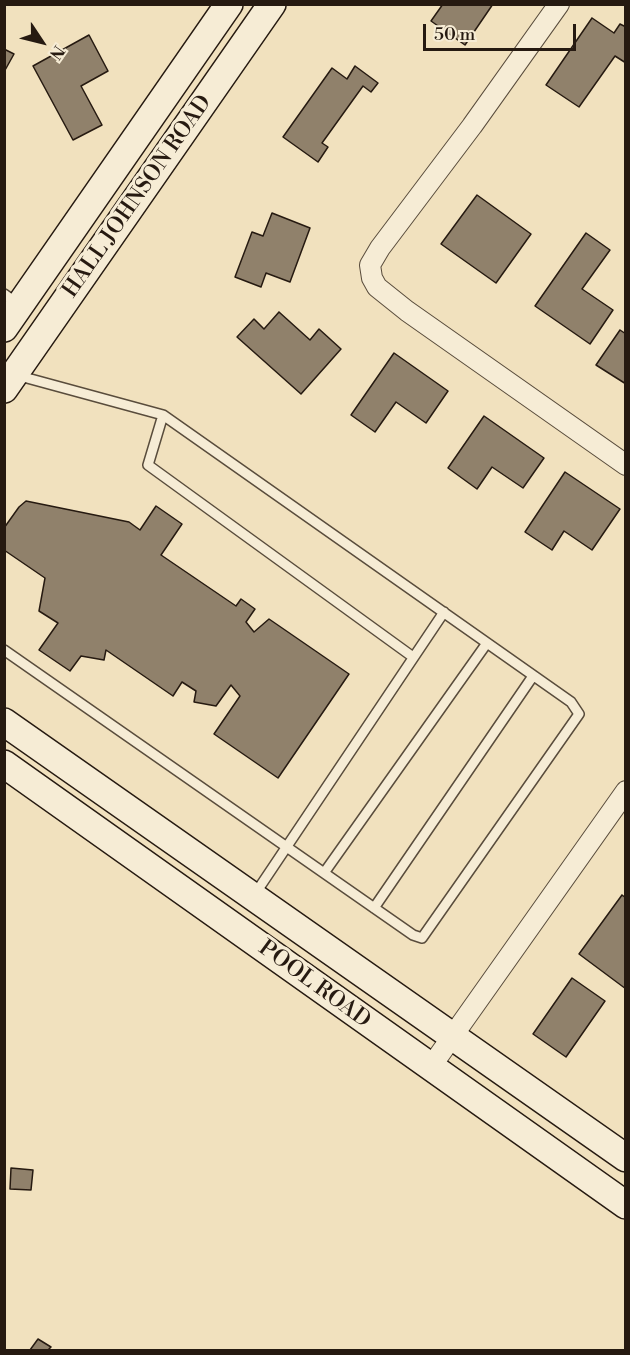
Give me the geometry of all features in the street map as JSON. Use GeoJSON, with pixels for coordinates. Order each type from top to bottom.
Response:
{"type":"FeatureCollection","features":[{"type":"Feature","properties":{"kind":"main road","name":"HALL JOHNSON ROAD"},"geometry":{"type":"LineString","coordinates":[[4,328],[12,300],[229,4]]}},
{"type":"Feature","properties":{"kind":"main road","name":"HALL JOHNSON ROAD"},"geometry":{"type":"LineString","coordinates":[[8,377],[272,4]]}},
{"type":"Feature","properties":{"kind":"main road","name":"POOL ROAD"},"geometry":{"type":"LineString","coordinates":[[4,722],[626,1158]]}},
{"type":"Feature","properties":{"kind":"main road","name":"POOL ROAD"},"geometry":{"type":"LineString","coordinates":[[4,764],[626,1205]]}},
{"type":"Feature","properties":{"kind":"main road"},"geometry":{"type":"LineString","coordinates":[[231,926],[253,897]]}},
{"type":"Feature","properties":{"kind":"street"},"geometry":{"type":"LineString","coordinates":[[559,4],[472,126],[380,248],[370,265],[372,278],[377,287],[407,311],[626,465]]}},
{"type":"Feature","properties":{"kind":"street"},"geometry":{"type":"LineString","coordinates":[[430,1068],[626,791]]}},
{"type":"Feature","properties":{"kind":"lane"},"geometry":{"type":"LineString","coordinates":[[4,650],[412,935],[422,938],[579,714],[571,702],[163,415],[8,377]]}},
{"type":"Feature","properties":{"kind":"lane"},"geometry":{"type":"LineString","coordinates":[[163,415],[148,465],[413,657]]}},
{"type":"Feature","properties":{"kind":"lane"},"geometry":{"type":"LineString","coordinates":[[253,897],[444,612]]}},
{"type":"Feature","properties":{"kind":"lane"},"geometry":{"type":"LineString","coordinates":[[324,873],[487,643]]}},
{"type":"Feature","properties":{"kind":"lane"},"geometry":{"type":"LineString","coordinates":[[374,908],[533,676]]}},
{"type":"Feature","properties":{"kind":"building"},"geometry":{"type":"Polygon","coordinates":[[[443,4],[493,4],[465,45],[431,21],[443,4]]]}},
{"type":"Feature","properties":{"kind":"building"},"geometry":{"type":"Polygon","coordinates":[[[592,18],[614,33],[620,24],[626,27],[626,63],[615,56],[579,107],[546,85],[592,18]]]}},
{"type":"Feature","properties":{"kind":"building"},"geometry":{"type":"Polygon","coordinates":[[[89,35],[108,71],[81,86],[102,125],[73,140],[33,66],[89,35]]]}},
{"type":"Feature","properties":{"kind":"building"},"geometry":{"type":"Polygon","coordinates":[[[4,49],[14,54],[4,72],[4,49]]]}},
{"type":"Feature","properties":{"kind":"building"},"geometry":{"type":"Polygon","coordinates":[[[355,66],[378,83],[371,92],[363,86],[322,143],[328,147],[318,162],[283,137],[332,68],[347,79],[355,66]]]}},
{"type":"Feature","properties":{"kind":"building"},"geometry":{"type":"Polygon","coordinates":[[[477,195],[531,234],[496,283],[441,244],[477,195]]]}},
{"type":"Feature","properties":{"kind":"building"},"geometry":{"type":"Polygon","coordinates":[[[272,213],[310,228],[290,282],[266,273],[261,287],[235,277],[252,232],[263,236],[272,213]]]}},
{"type":"Feature","properties":{"kind":"building"},"geometry":{"type":"Polygon","coordinates":[[[586,233],[610,250],[582,289],[613,310],[590,344],[535,306],[586,233]]]}},
{"type":"Feature","properties":{"kind":"building"},"geometry":{"type":"Polygon","coordinates":[[[279,312],[310,340],[319,329],[341,349],[301,394],[237,337],[254,319],[264,329],[279,312]]]}},
{"type":"Feature","properties":{"kind":"building"},"geometry":{"type":"Polygon","coordinates":[[[620,330],[626,334],[626,384],[596,365],[620,330]]]}},
{"type":"Feature","properties":{"kind":"building"},"geometry":{"type":"Polygon","coordinates":[[[394,353],[448,391],[426,423],[396,402],[375,432],[351,415],[394,353]]]}},
{"type":"Feature","properties":{"kind":"building"},"geometry":{"type":"Polygon","coordinates":[[[484,416],[544,458],[523,488],[492,467],[477,489],[448,468],[484,416]]]}},
{"type":"Feature","properties":{"kind":"building"},"geometry":{"type":"Polygon","coordinates":[[[565,472],[620,509],[592,550],[564,531],[552,550],[525,532],[565,472]]]}},
{"type":"Feature","properties":{"kind":"building"},"geometry":{"type":"Polygon","coordinates":[[[26,501],[129,522],[140,530],[156,506],[182,524],[161,555],[236,606],[241,599],[255,609],[246,622],[254,632],[269,619],[349,674],[278,778],[214,734],[240,696],[231,685],[216,706],[194,702],[196,691],[182,682],[173,696],[106,650],[104,660],[81,656],[70,671],[39,650],[58,623],[39,611],[45,578],[4,550],[4,528],[26,501]]]}},
{"type":"Feature","properties":{"kind":"building"},"geometry":{"type":"Polygon","coordinates":[[[622,895],[626,898],[626,989],[579,954],[622,895]]]}},
{"type":"Feature","properties":{"kind":"building"},"geometry":{"type":"Polygon","coordinates":[[[572,978],[605,1001],[566,1057],[533,1034],[572,978]]]}},
{"type":"Feature","properties":{"kind":"building"},"geometry":{"type":"Polygon","coordinates":[[[11,1168],[33,1170],[31,1190],[10,1189],[11,1168]]]}},
{"type":"Feature","properties":{"kind":"building"},"geometry":{"type":"Polygon","coordinates":[[[38,1339],[51,1347],[48,1350],[30,1350],[38,1339]]]}}]}
